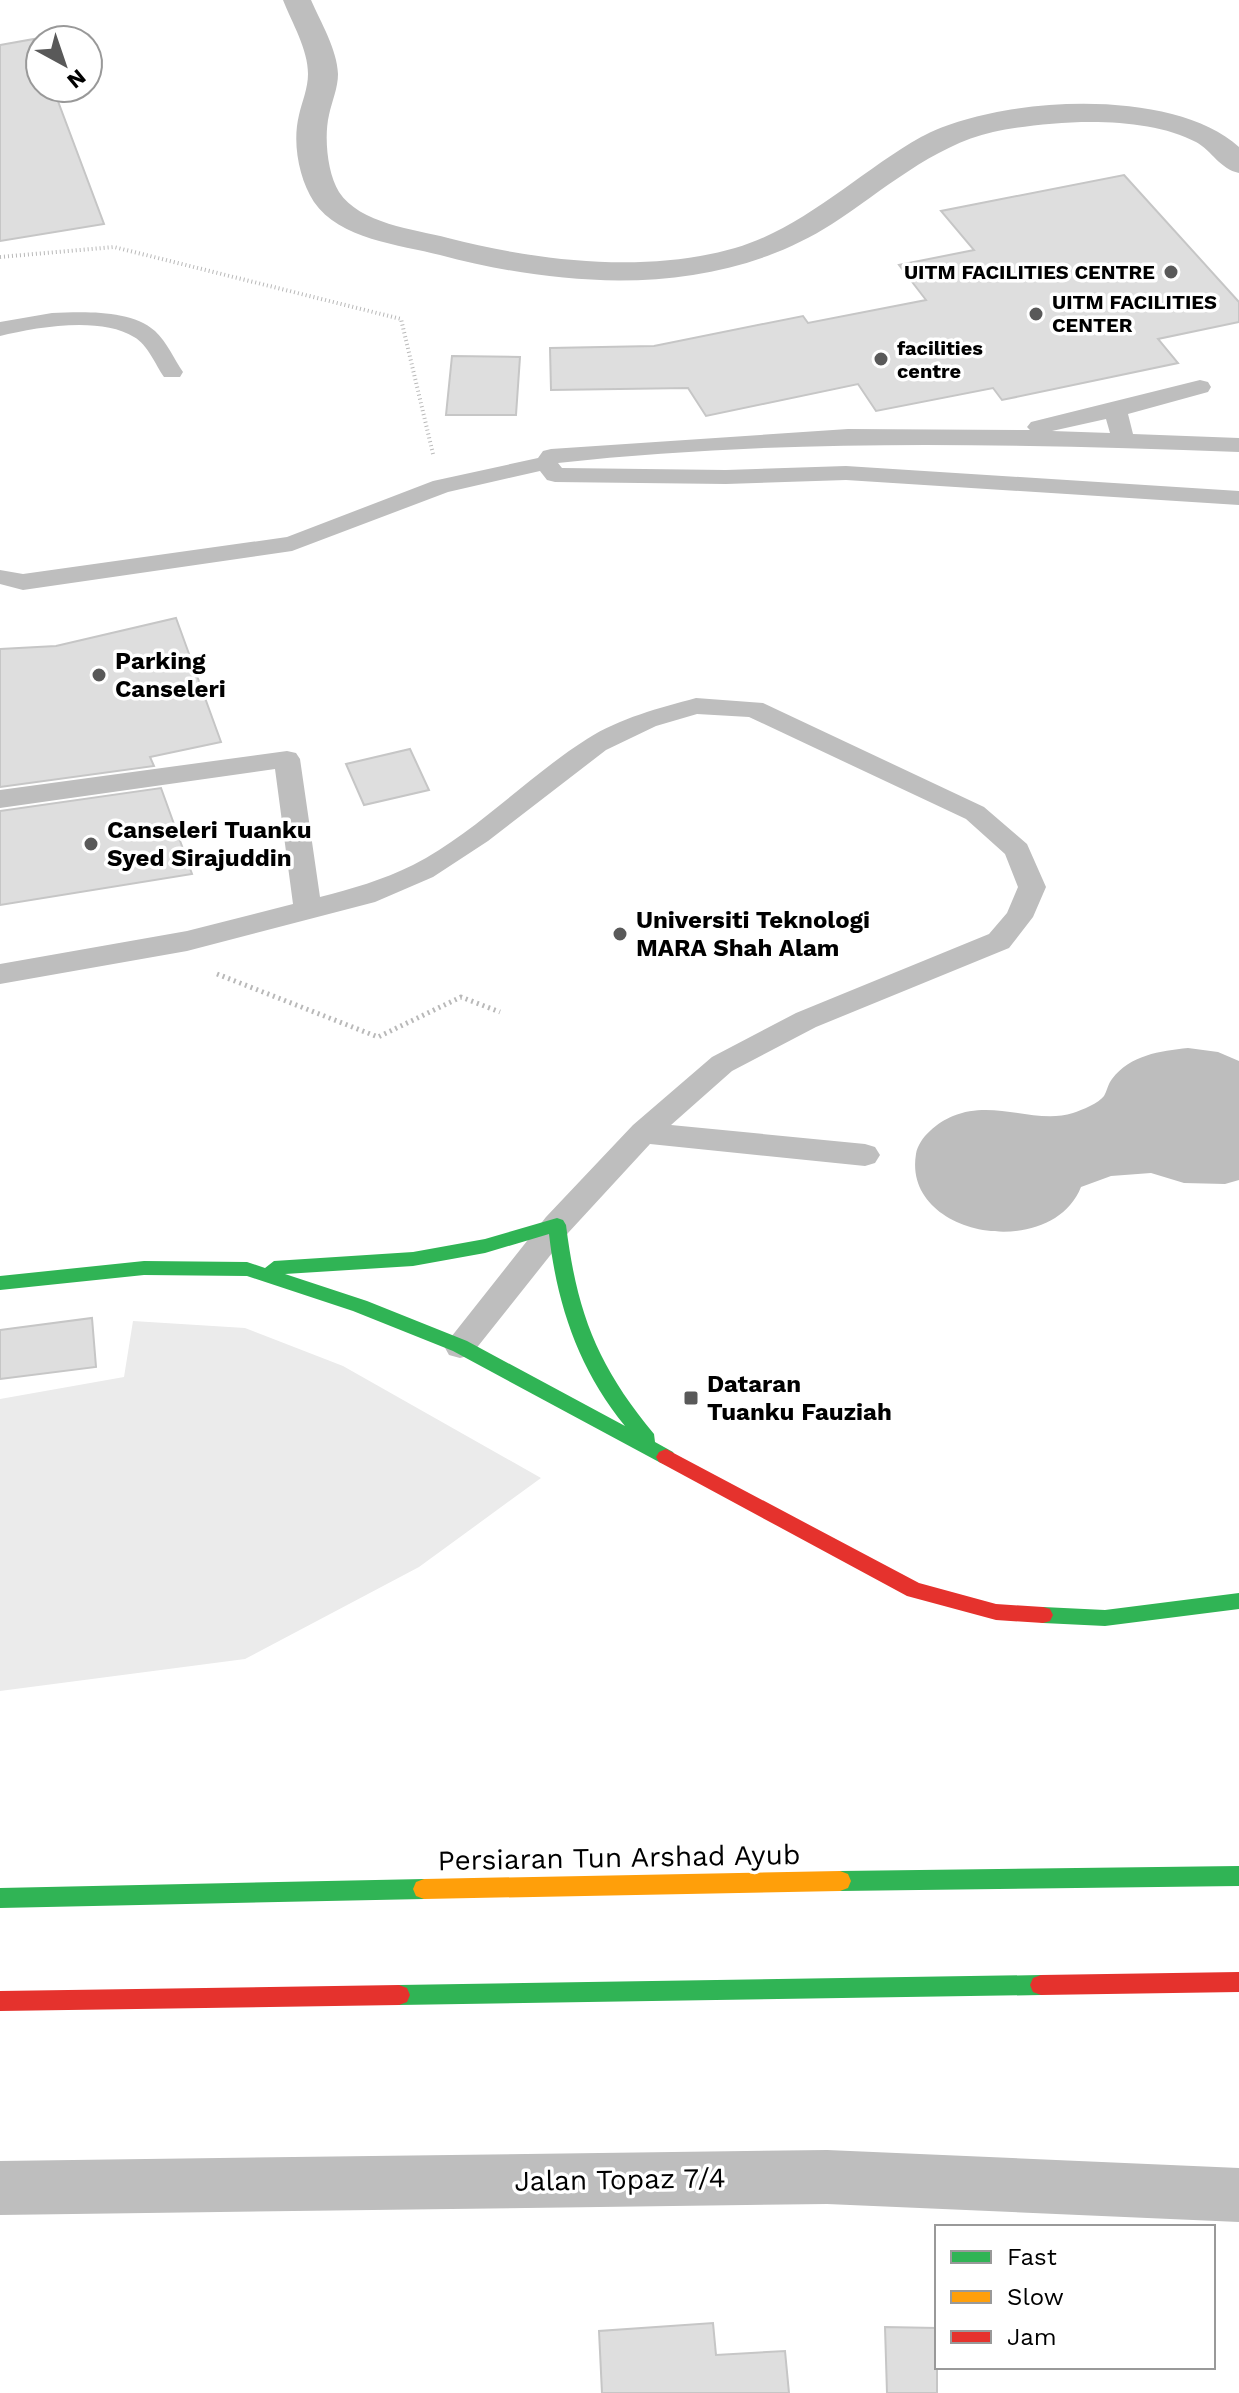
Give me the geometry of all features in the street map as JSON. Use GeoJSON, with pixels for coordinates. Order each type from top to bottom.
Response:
{"type":"FeatureCollection","features":[{"type":"Feature","properties":{"kind":"main road"},"geometry":{"type":"LineString","coordinates":[[0,1283],[144,1268],[247,1269],[413,1259],[485,1246],[557,1225],[560,1273],[572,1322],[593,1369],[625,1416],[666,1458]]}},
{"type":"Feature","properties":{"kind":"main road"},"geometry":{"type":"LineString","coordinates":[[247,1269],[360,1306],[460,1346],[914,1590],[996,1612],[1105,1618],[1239,1601]]}},
{"type":"Feature","properties":{"kind":"main road","name":"Persiaran Tun Arshad Ayub"},"geometry":{"type":"LineString","coordinates":[[0,1898],[716,1882],[1239,1876]]}},
{"type":"Feature","properties":{"kind":"main road"},"geometry":{"type":"LineString","coordinates":[[0,2001],[1239,1982]]}},
{"type":"Feature","properties":{"kind":"street"},"geometry":{"type":"LineString","coordinates":[[297,0],[323,73],[312,127],[321,187],[333,205],[362,224],[437,246],[532,264],[629,271],[707,265],[750,254],[785,238],[935,142],[965,128],[1009,118],[1098,113],[1172,124],[1207,136],[1239,164]]}},
{"type":"Feature","properties":{"kind":"street","name":"Jalan Topaz 7/4"},"geometry":{"type":"LineString","coordinates":[[0,2188],[827,2177],[1239,2195]]}},
{"type":"Feature","properties":{"kind":"lane"},"geometry":{"type":"LineString","coordinates":[[0,329],[18,323],[107,320],[144,332],[172,372]]}},
{"type":"Feature","properties":{"kind":"lane"},"geometry":{"type":"LineString","coordinates":[[998,436],[1200,387]]}},
{"type":"Feature","properties":{"kind":"lane"},"geometry":{"type":"LineString","coordinates":[[1115,410],[1123,440]]}},
{"type":"Feature","properties":{"kind":"lane"},"geometry":{"type":"LineString","coordinates":[[0,577],[23,582],[292,544],[441,486],[546,463],[551,456],[848,436],[998,436],[1239,445]]}},
{"type":"Feature","properties":{"kind":"lane"},"geometry":{"type":"LineString","coordinates":[[546,463],[555,475],[726,477],[846,473],[1239,498]]}},
{"type":"Feature","properties":{"kind":"lane"},"geometry":{"type":"LineString","coordinates":[[0,974],[187,941],[365,895],[423,871],[479,835],[597,744],[647,720],[696,706],[754,709],[975,813],[1017,850],[1032,887],[1019,917],[999,941],[806,1020],[722,1064],[643,1133],[557,1225],[460,1346]]}},
{"type":"Feature","properties":{"kind":"lane"},"geometry":{"type":"LineString","coordinates":[[0,799],[287,759],[308,911]]}},
{"type":"Feature","properties":{"kind":"lane"},"geometry":{"type":"LineString","coordinates":[[643,1133],[865,1155]]}},
{"type":"Feature","properties":{"kind":"path"},"geometry":{"type":"LineString","coordinates":[[0,257],[114,247],[401,319],[441,486]]}},
{"type":"Feature","properties":{"kind":"path"},"geometry":{"type":"LineString","coordinates":[[187,941],[201,967],[378,1037],[461,997],[500,1012]]}},
{"type":"Feature","properties":{"kind":"shaded area"},"geometry":{"type":"Polygon","coordinates":[[[1188,1048],[1218,1052],[1239,1061],[1239,1180],[1225,1184],[1184,1183],[1151,1173],[1111,1176],[1081,1187],[1065,1211],[1041,1225],[1012,1231],[982,1230],[954,1221],[932,1205],[918,1182],[916,1154],[921,1142],[935,1126],[953,1116],[984,1110],[1045,1116],[1073,1113],[1102,1099],[1112,1079],[1128,1064],[1156,1053],[1188,1048]]]}},
{"type":"Feature","properties":{"kind":"shaded area"},"geometry":{"type":"Polygon","coordinates":[[[133,1321],[245,1328],[343,1366],[541,1478],[419,1567],[245,1659],[0,1691],[0,1399],[124,1377],[133,1321]]]}},
{"type":"Feature","properties":{"kind":"building"},"geometry":{"type":"Polygon","coordinates":[[[24,41],[24,104],[59,104],[104,224],[0,241],[0,45],[24,41]]]}},
{"type":"Feature","properties":{"kind":"building"},"geometry":{"type":"Polygon","coordinates":[[[1124,175],[1239,302],[1239,322],[1158,339],[1178,363],[1002,400],[993,388],[876,411],[858,384],[706,416],[688,388],[551,390],[550,348],[654,346],[803,316],[808,323],[926,300],[899,265],[974,250],[941,211],[1124,175]]]}},
{"type":"Feature","properties":{"kind":"building"},"geometry":{"type":"Polygon","coordinates":[[[452,356],[520,357],[516,415],[446,415],[452,356]]]}},
{"type":"Feature","properties":{"kind":"building","name":"Parking Canseleri"},"geometry":{"type":"Polygon","coordinates":[[[176,618],[221,742],[150,757],[154,766],[0,787],[0,649],[56,646],[176,618]]]}},
{"type":"Feature","properties":{"kind":"building"},"geometry":{"type":"Polygon","coordinates":[[[410,749],[429,790],[364,805],[346,764],[410,749]]]}},
{"type":"Feature","properties":{"kind":"building","name":"Canseleri Tuanku Syed Sirajuddin"},"geometry":{"type":"Polygon","coordinates":[[[161,788],[192,874],[0,905],[0,811],[161,788]]]}},
{"type":"Feature","properties":{"kind":"building"},"geometry":{"type":"Polygon","coordinates":[[[92,1318],[96,1367],[0,1379],[0,1330],[92,1318]]]}},
{"type":"Feature","properties":{"kind":"building"},"geometry":{"type":"Polygon","coordinates":[[[713,2323],[716,2355],[785,2351],[789,2393],[602,2393],[599,2331],[713,2323]]]}},
{"type":"Feature","properties":{"kind":"building"},"geometry":{"type":"Polygon","coordinates":[[[885,2327],[935,2328],[937,2393],[887,2393],[885,2327]]]}},
{"type":"Feature","properties":{"kind":"traffic: fast"},"geometry":{"type":"LineString","coordinates":[[274,1268],[413,1259],[485,1246],[557,1225],[566,1287],[583,1340],[609,1390],[647,1439]]}},
{"type":"Feature","properties":{"kind":"traffic: fast"},"geometry":{"type":"LineString","coordinates":[[0,1283],[144,1268],[247,1269],[360,1306],[460,1346],[666,1457]]}},
{"type":"Feature","properties":{"kind":"traffic: fast"},"geometry":{"type":"LineString","coordinates":[[1043,1615],[1105,1618],[1239,1601]]}},
{"type":"Feature","properties":{"kind":"traffic: fast"},"geometry":{"type":"LineString","coordinates":[[840,1881],[1239,1876]]}},
{"type":"Feature","properties":{"kind":"traffic: fast"},"geometry":{"type":"LineString","coordinates":[[0,1898],[424,1889]]}},
{"type":"Feature","properties":{"kind":"traffic: fast"},"geometry":{"type":"LineString","coordinates":[[399,1995],[1041,1985]]}},
{"type":"Feature","properties":{"kind":"traffic: slow"},"geometry":{"type":"LineString","coordinates":[[424,1889],[840,1881]]}},
{"type":"Feature","properties":{"kind":"traffic: jam"},"geometry":{"type":"LineString","coordinates":[[666,1457],[914,1590],[996,1612],[1043,1615]]}},
{"type":"Feature","properties":{"kind":"traffic: jam"},"geometry":{"type":"LineString","coordinates":[[1041,1985],[1239,1982]]}},
{"type":"Feature","properties":{"kind":"traffic: jam"},"geometry":{"type":"LineString","coordinates":[[0,2001],[399,1995]]}},
{"type":"Feature","properties":{"kind":"place","name":"UITM FACILITIES CENTRE"},"geometry":{"type":"Point","coordinates":[1171,272]}},
{"type":"Feature","properties":{"kind":"place","name":"UITM FACILITIES CENTER"},"geometry":{"type":"Point","coordinates":[1036,314]}},
{"type":"Feature","properties":{"kind":"place","name":"facilities centre"},"geometry":{"type":"Point","coordinates":[881,359]}},
{"type":"Feature","properties":{"kind":"place","name":"Parking Canseleri"},"geometry":{"type":"Point","coordinates":[99,675]}},
{"type":"Feature","properties":{"kind":"place","name":"Canseleri Tuanku Syed Sirajuddin"},"geometry":{"type":"Point","coordinates":[91,844]}},
{"type":"Feature","properties":{"kind":"place","name":"Universiti Teknologi MARA Shah Alam"},"geometry":{"type":"Point","coordinates":[620,934]}},
{"type":"Feature","properties":{"kind":"place","name":"Dataran Tuanku Fauziah"},"geometry":{"type":"Point","coordinates":[691,1398]}}]}
